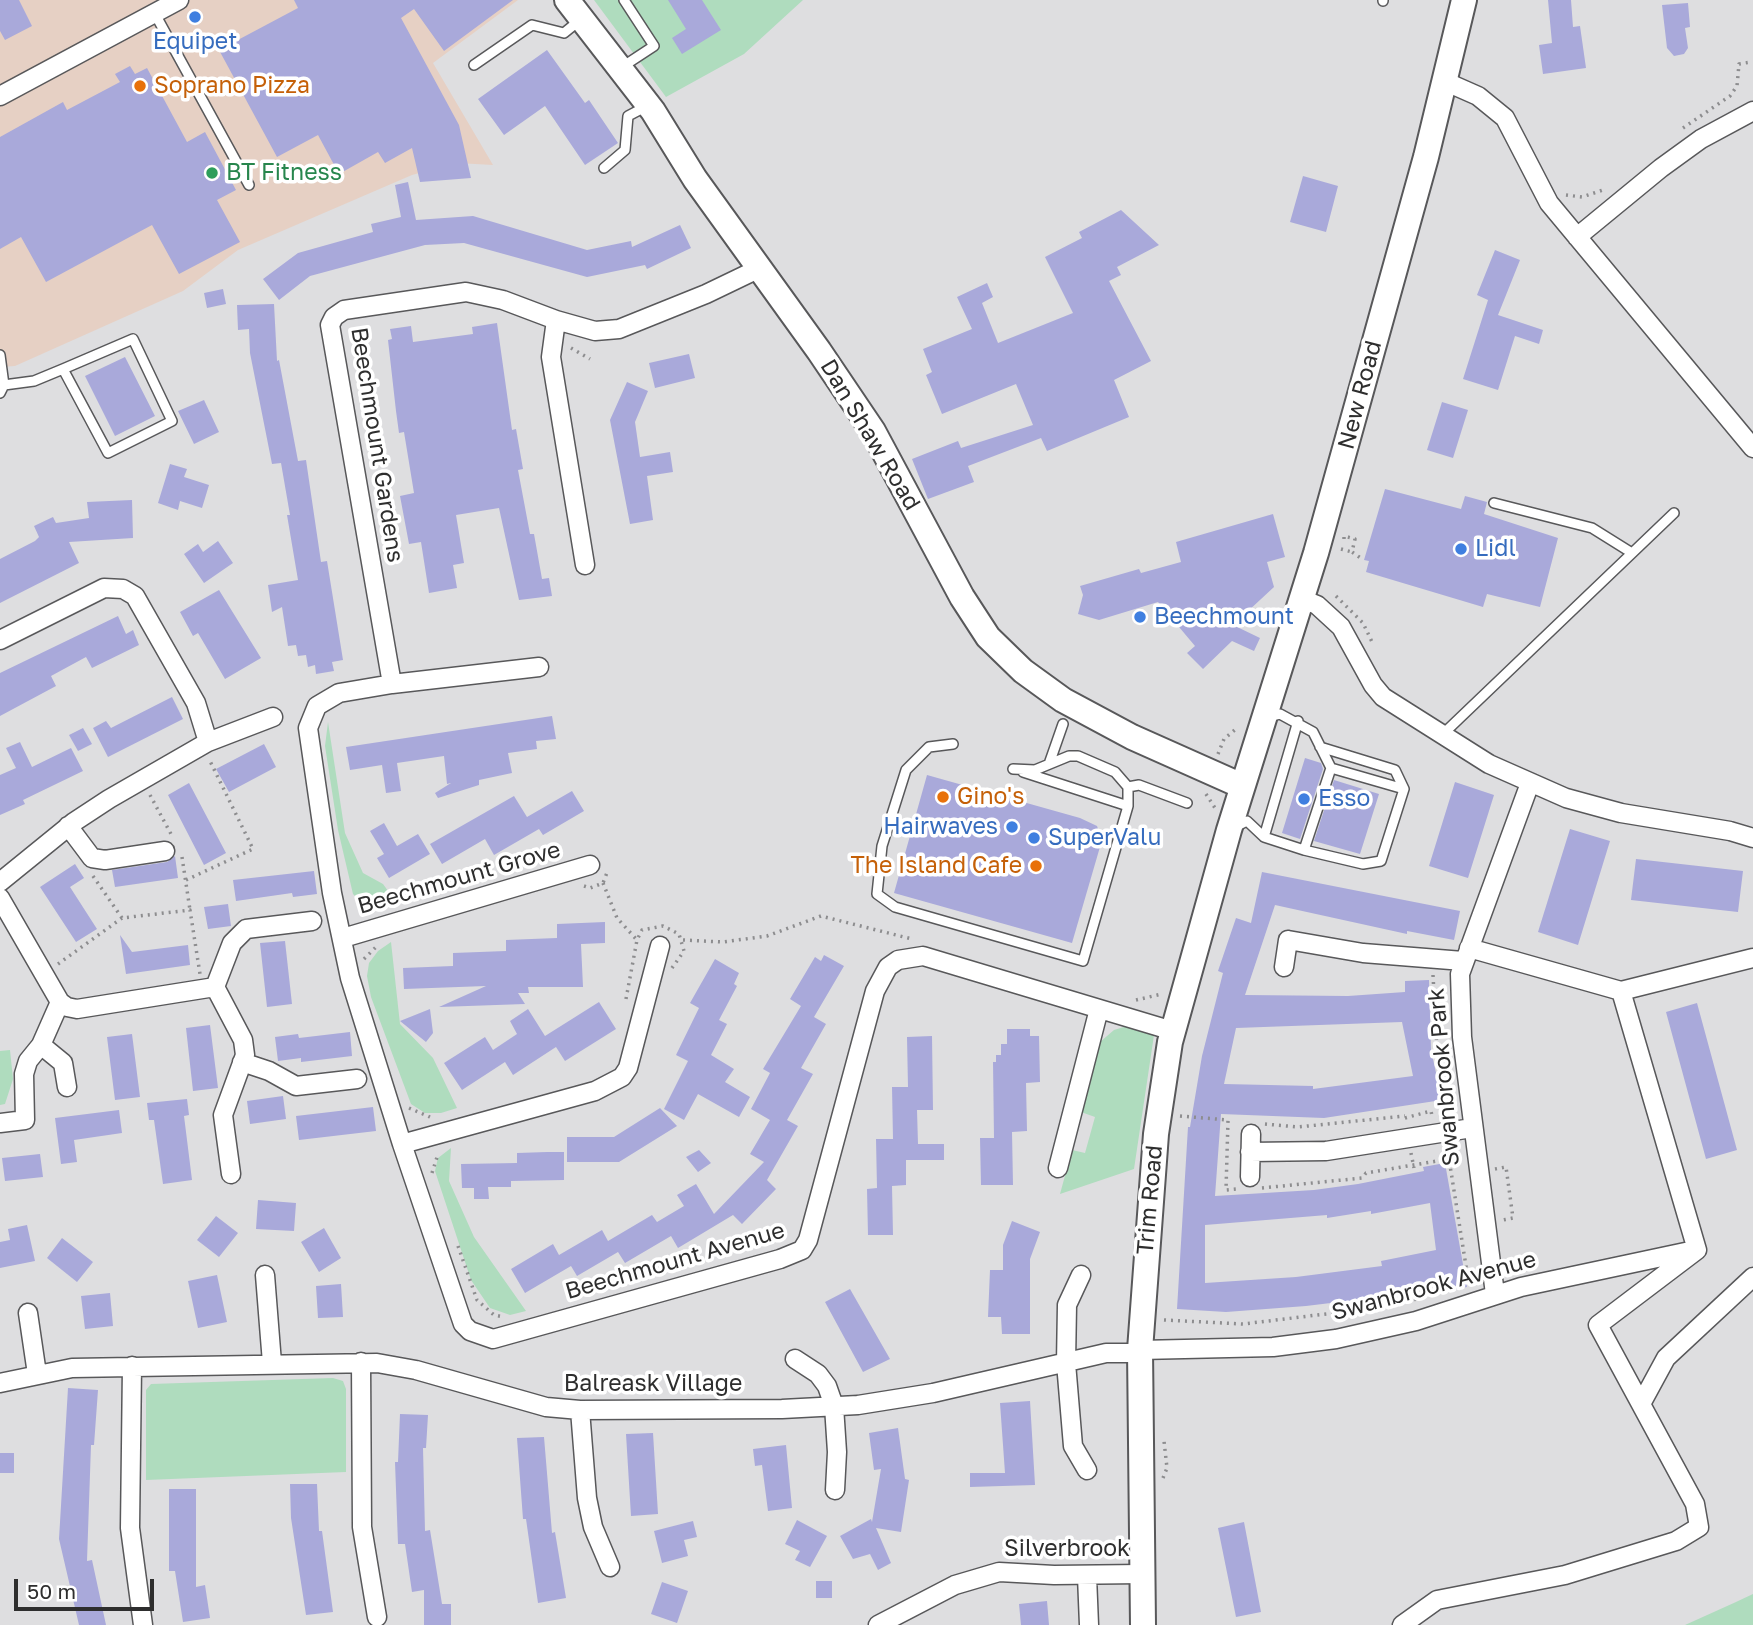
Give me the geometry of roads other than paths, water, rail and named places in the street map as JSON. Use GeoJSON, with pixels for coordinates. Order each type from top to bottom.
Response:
{"type":"FeatureCollection","features":[{"type":"Feature","properties":{"kind":"main road","name":"New Road"},"geometry":{"type":"LineString","coordinates":[[1242,786],[1254,722],[1302,599],[1426,157],[1464,0]]}},
{"type":"Feature","properties":{"kind":"main road","name":"Dan Shaw Road"},"geometry":{"type":"LineString","coordinates":[[574,9],[648,105],[758,269],[819,351],[873,431],[962,597],[1002,653],[1042,686],[1096,719],[1242,786]]}},
{"type":"Feature","properties":{"kind":"main road","name":"Trim Road"},"geometry":{"type":"LineString","coordinates":[[1143,1625],[1140,1352],[1156,1134],[1173,1031],[1223,823],[1242,786]]}},
{"type":"Feature","properties":{"kind":"street"},"geometry":{"type":"LineString","coordinates":[[0,96],[179,0]]}},
{"type":"Feature","properties":{"kind":"street"},"geometry":{"type":"LineString","coordinates":[[1444,81],[1478,96],[1505,118],[1549,203],[1753,448]]}},
{"type":"Feature","properties":{"kind":"street"},"geometry":{"type":"LineString","coordinates":[[1577,237],[1701,139],[1753,111]]}},
{"type":"Feature","properties":{"kind":"street"},"geometry":{"type":"LineString","coordinates":[[585,565],[551,357],[556,320],[595,331],[620,329],[647,320],[758,269]]}},
{"type":"Feature","properties":{"kind":"street","name":"Beechmount Gardens"},"geometry":{"type":"LineString","coordinates":[[392,684],[331,341],[332,322],[344,310],[466,292],[503,300],[556,320]]}},
{"type":"Feature","properties":{"kind":"street"},"geometry":{"type":"LineString","coordinates":[[0,640],[104,588],[123,589],[135,596],[196,703],[205,744]]}},
{"type":"Feature","properties":{"kind":"street"},"geometry":{"type":"LineString","coordinates":[[1302,599],[1317,605],[1341,627],[1373,685],[1383,697],[1441,736],[1530,783],[1621,813],[1730,831],[1753,838]]}},
{"type":"Feature","properties":{"kind":"street","name":"Beechmount Avenue"},"geometry":{"type":"LineString","coordinates":[[539,667],[392,684],[325,699],[310,716],[308,728],[332,894],[350,978],[402,1144],[463,1324],[482,1338],[493,1339],[791,1256],[802,1250],[808,1240],[875,991],[888,967],[898,960],[923,956],[1173,1031]]}},
{"type":"Feature","properties":{"kind":"street"},"geometry":{"type":"LineString","coordinates":[[0,882],[68,827],[109,799],[205,744],[273,717]]}},
{"type":"Feature","properties":{"kind":"street","name":"Swanbrook Park"},"geometry":{"type":"LineString","coordinates":[[1495,1294],[1462,1037],[1464,960],[1530,783]]}},
{"type":"Feature","properties":{"kind":"street"},"geometry":{"type":"LineString","coordinates":[[68,827],[92,858],[105,860],[166,851]]}},
{"type":"Feature","properties":{"kind":"street","name":"Beechmount Grove"},"geometry":{"type":"LineString","coordinates":[[343,938],[590,865]]}},
{"type":"Feature","properties":{"kind":"street"},"geometry":{"type":"LineString","coordinates":[[0,898],[60,1002],[67,1007],[77,1009],[208,988]]}},
{"type":"Feature","properties":{"kind":"street"},"geometry":{"type":"LineString","coordinates":[[208,988],[232,943],[246,929],[312,921]]}},
{"type":"Feature","properties":{"kind":"street"},"geometry":{"type":"LineString","coordinates":[[1284,967],[1289,940],[1363,953],[1464,960],[1621,991],[1753,958]]}},
{"type":"Feature","properties":{"kind":"street"},"geometry":{"type":"LineString","coordinates":[[402,1144],[595,1091],[622,1077],[628,1069],[660,946]]}},
{"type":"Feature","properties":{"kind":"street"},"geometry":{"type":"LineString","coordinates":[[208,988],[243,1040],[245,1055],[223,1115],[231,1174]]}},
{"type":"Feature","properties":{"kind":"street"},"geometry":{"type":"LineString","coordinates":[[1402,1625],[1437,1600],[1565,1575],[1676,1541],[1699,1527],[1695,1504],[1598,1325],[1697,1250],[1621,991]]}},
{"type":"Feature","properties":{"kind":"street"},"geometry":{"type":"LineString","coordinates":[[0,1123],[25,1120],[24,1074],[28,1061],[41,1045],[60,1002]]}},
{"type":"Feature","properties":{"kind":"street"},"geometry":{"type":"LineString","coordinates":[[1058,1168],[1098,1009]]}},
{"type":"Feature","properties":{"kind":"street"},"geometry":{"type":"LineString","coordinates":[[41,1045],[63,1063],[67,1087]]}},
{"type":"Feature","properties":{"kind":"street"},"geometry":{"type":"LineString","coordinates":[[242,1062],[269,1071],[296,1087],[356,1079]]}},
{"type":"Feature","properties":{"kind":"street"},"geometry":{"type":"LineString","coordinates":[[1249,1126],[1250,1177]]}},
{"type":"Feature","properties":{"kind":"street"},"geometry":{"type":"LineString","coordinates":[[1251,1152],[1326,1151],[1472,1128]]}},
{"type":"Feature","properties":{"kind":"street","name":"Swanbrook Avenue"},"geometry":{"type":"LineString","coordinates":[[1140,1352],[1273,1347],[1336,1339],[1416,1321],[1495,1294],[1697,1250]]}},
{"type":"Feature","properties":{"kind":"street"},"geometry":{"type":"LineString","coordinates":[[265,1275],[272,1363]]}},
{"type":"Feature","properties":{"kind":"street"},"geometry":{"type":"LineString","coordinates":[[1081,1275],[1067,1305],[1066,1363],[1073,1446],[1087,1470]]}},
{"type":"Feature","properties":{"kind":"street"},"geometry":{"type":"LineString","coordinates":[[1641,1404],[1666,1358],[1753,1277]]}},
{"type":"Feature","properties":{"kind":"street"},"geometry":{"type":"LineString","coordinates":[[28,1313],[37,1374]]}},
{"type":"Feature","properties":{"kind":"street","name":"Balreask Village"},"geometry":{"type":"LineString","coordinates":[[0,1383],[72,1368],[361,1362],[416,1370],[546,1407],[580,1410],[834,1406],[933,1393],[1106,1353],[1140,1352]]}},
{"type":"Feature","properties":{"kind":"street"},"geometry":{"type":"LineString","coordinates":[[795,1359],[822,1380],[834,1406],[837,1452],[835,1490]]}},
{"type":"Feature","properties":{"kind":"street"},"geometry":{"type":"LineString","coordinates":[[361,1362],[362,1527],[377,1618]]}},
{"type":"Feature","properties":{"kind":"street"},"geometry":{"type":"LineString","coordinates":[[132,1366],[130,1528],[143,1625]]}},
{"type":"Feature","properties":{"kind":"street"},"geometry":{"type":"LineString","coordinates":[[580,1410],[587,1498],[593,1527],[610,1567]]}},
{"type":"Feature","properties":{"kind":"street","name":"Silverbrook"},"geometry":{"type":"LineString","coordinates":[[878,1625],[956,1585],[999,1572],[1087,1576],[1142,1574]]}},
{"type":"Feature","properties":{"kind":"street"},"geometry":{"type":"LineString","coordinates":[[1087,1576],[1089,1625]]}},
{"type":"Feature","properties":{"kind":"lane"},"geometry":{"type":"LineString","coordinates":[[620,68],[654,46],[625,0]]}},
{"type":"Feature","properties":{"kind":"lane"},"geometry":{"type":"LineString","coordinates":[[474,65],[532,25],[564,33],[574,9]]}},
{"type":"Feature","properties":{"kind":"lane"},"geometry":{"type":"LineString","coordinates":[[155,14],[249,185]]}},
{"type":"Feature","properties":{"kind":"lane"},"geometry":{"type":"LineString","coordinates":[[604,168],[625,150],[628,116],[648,105]]}},
{"type":"Feature","properties":{"kind":"lane"},"geometry":{"type":"LineString","coordinates":[[0,355],[2,389],[34,382],[63,369],[133,339],[172,421],[108,453],[63,369]]}},
{"type":"Feature","properties":{"kind":"lane"},"geometry":{"type":"LineString","coordinates":[[1494,503],[1592,528],[1632,553]]}},
{"type":"Feature","properties":{"kind":"lane"},"geometry":{"type":"LineString","coordinates":[[1441,736],[1674,513]]}},
{"type":"Feature","properties":{"kind":"lane"},"geometry":{"type":"LineString","coordinates":[[1254,722],[1280,714],[1298,721],[1313,732],[1331,768],[1304,850]]}},
{"type":"Feature","properties":{"kind":"lane"},"geometry":{"type":"LineString","coordinates":[[1264,837],[1298,721]]}},
{"type":"Feature","properties":{"kind":"lane"},"geometry":{"type":"LineString","coordinates":[[1049,764],[1063,724]]}},
{"type":"Feature","properties":{"kind":"lane"},"geometry":{"type":"LineString","coordinates":[[953,744],[929,747],[910,764],[903,777],[881,846],[876,887],[882,900],[895,907],[1083,961],[1128,806],[1128,787],[1115,772],[1078,756],[1069,756],[1035,770],[1013,769],[1128,806]]}},
{"type":"Feature","properties":{"kind":"lane"},"geometry":{"type":"LineString","coordinates":[[1223,823],[1247,821],[1264,837],[1304,850],[1363,864],[1381,861],[1404,789],[1395,770],[1320,747]]}},
{"type":"Feature","properties":{"kind":"lane"},"geometry":{"type":"LineString","coordinates":[[1331,768],[1404,789]]}},
{"type":"Feature","properties":{"kind":"lane"},"geometry":{"type":"LineString","coordinates":[[1128,787],[1139,785],[1187,803]]}},
{"type":"Feature","properties":{"kind":"place","name":"Equipet"},"geometry":{"type":"Point","coordinates":[195,17]}},
{"type":"Feature","properties":{"kind":"place","name":"Soprano Pizza"},"geometry":{"type":"Point","coordinates":[140,86]}},
{"type":"Feature","properties":{"kind":"place","name":"BT Fitness"},"geometry":{"type":"Point","coordinates":[212,173]}},
{"type":"Feature","properties":{"kind":"place","name":"Lidl"},"geometry":{"type":"Point","coordinates":[1461,549]}},
{"type":"Feature","properties":{"kind":"place","name":"Beechmount"},"geometry":{"type":"Point","coordinates":[1140,617]}},
{"type":"Feature","properties":{"kind":"place","name":"Gino's"},"geometry":{"type":"Point","coordinates":[943,797]}},
{"type":"Feature","properties":{"kind":"place","name":"Esso"},"geometry":{"type":"Point","coordinates":[1304,799]}},
{"type":"Feature","properties":{"kind":"place","name":"Hairwaves"},"geometry":{"type":"Point","coordinates":[1012,827]}},
{"type":"Feature","properties":{"kind":"place","name":"SuperValu"},"geometry":{"type":"Point","coordinates":[1034,838]}},
{"type":"Feature","properties":{"kind":"place","name":"The Island Cafe"},"geometry":{"type":"Point","coordinates":[1036,866]}}]}
